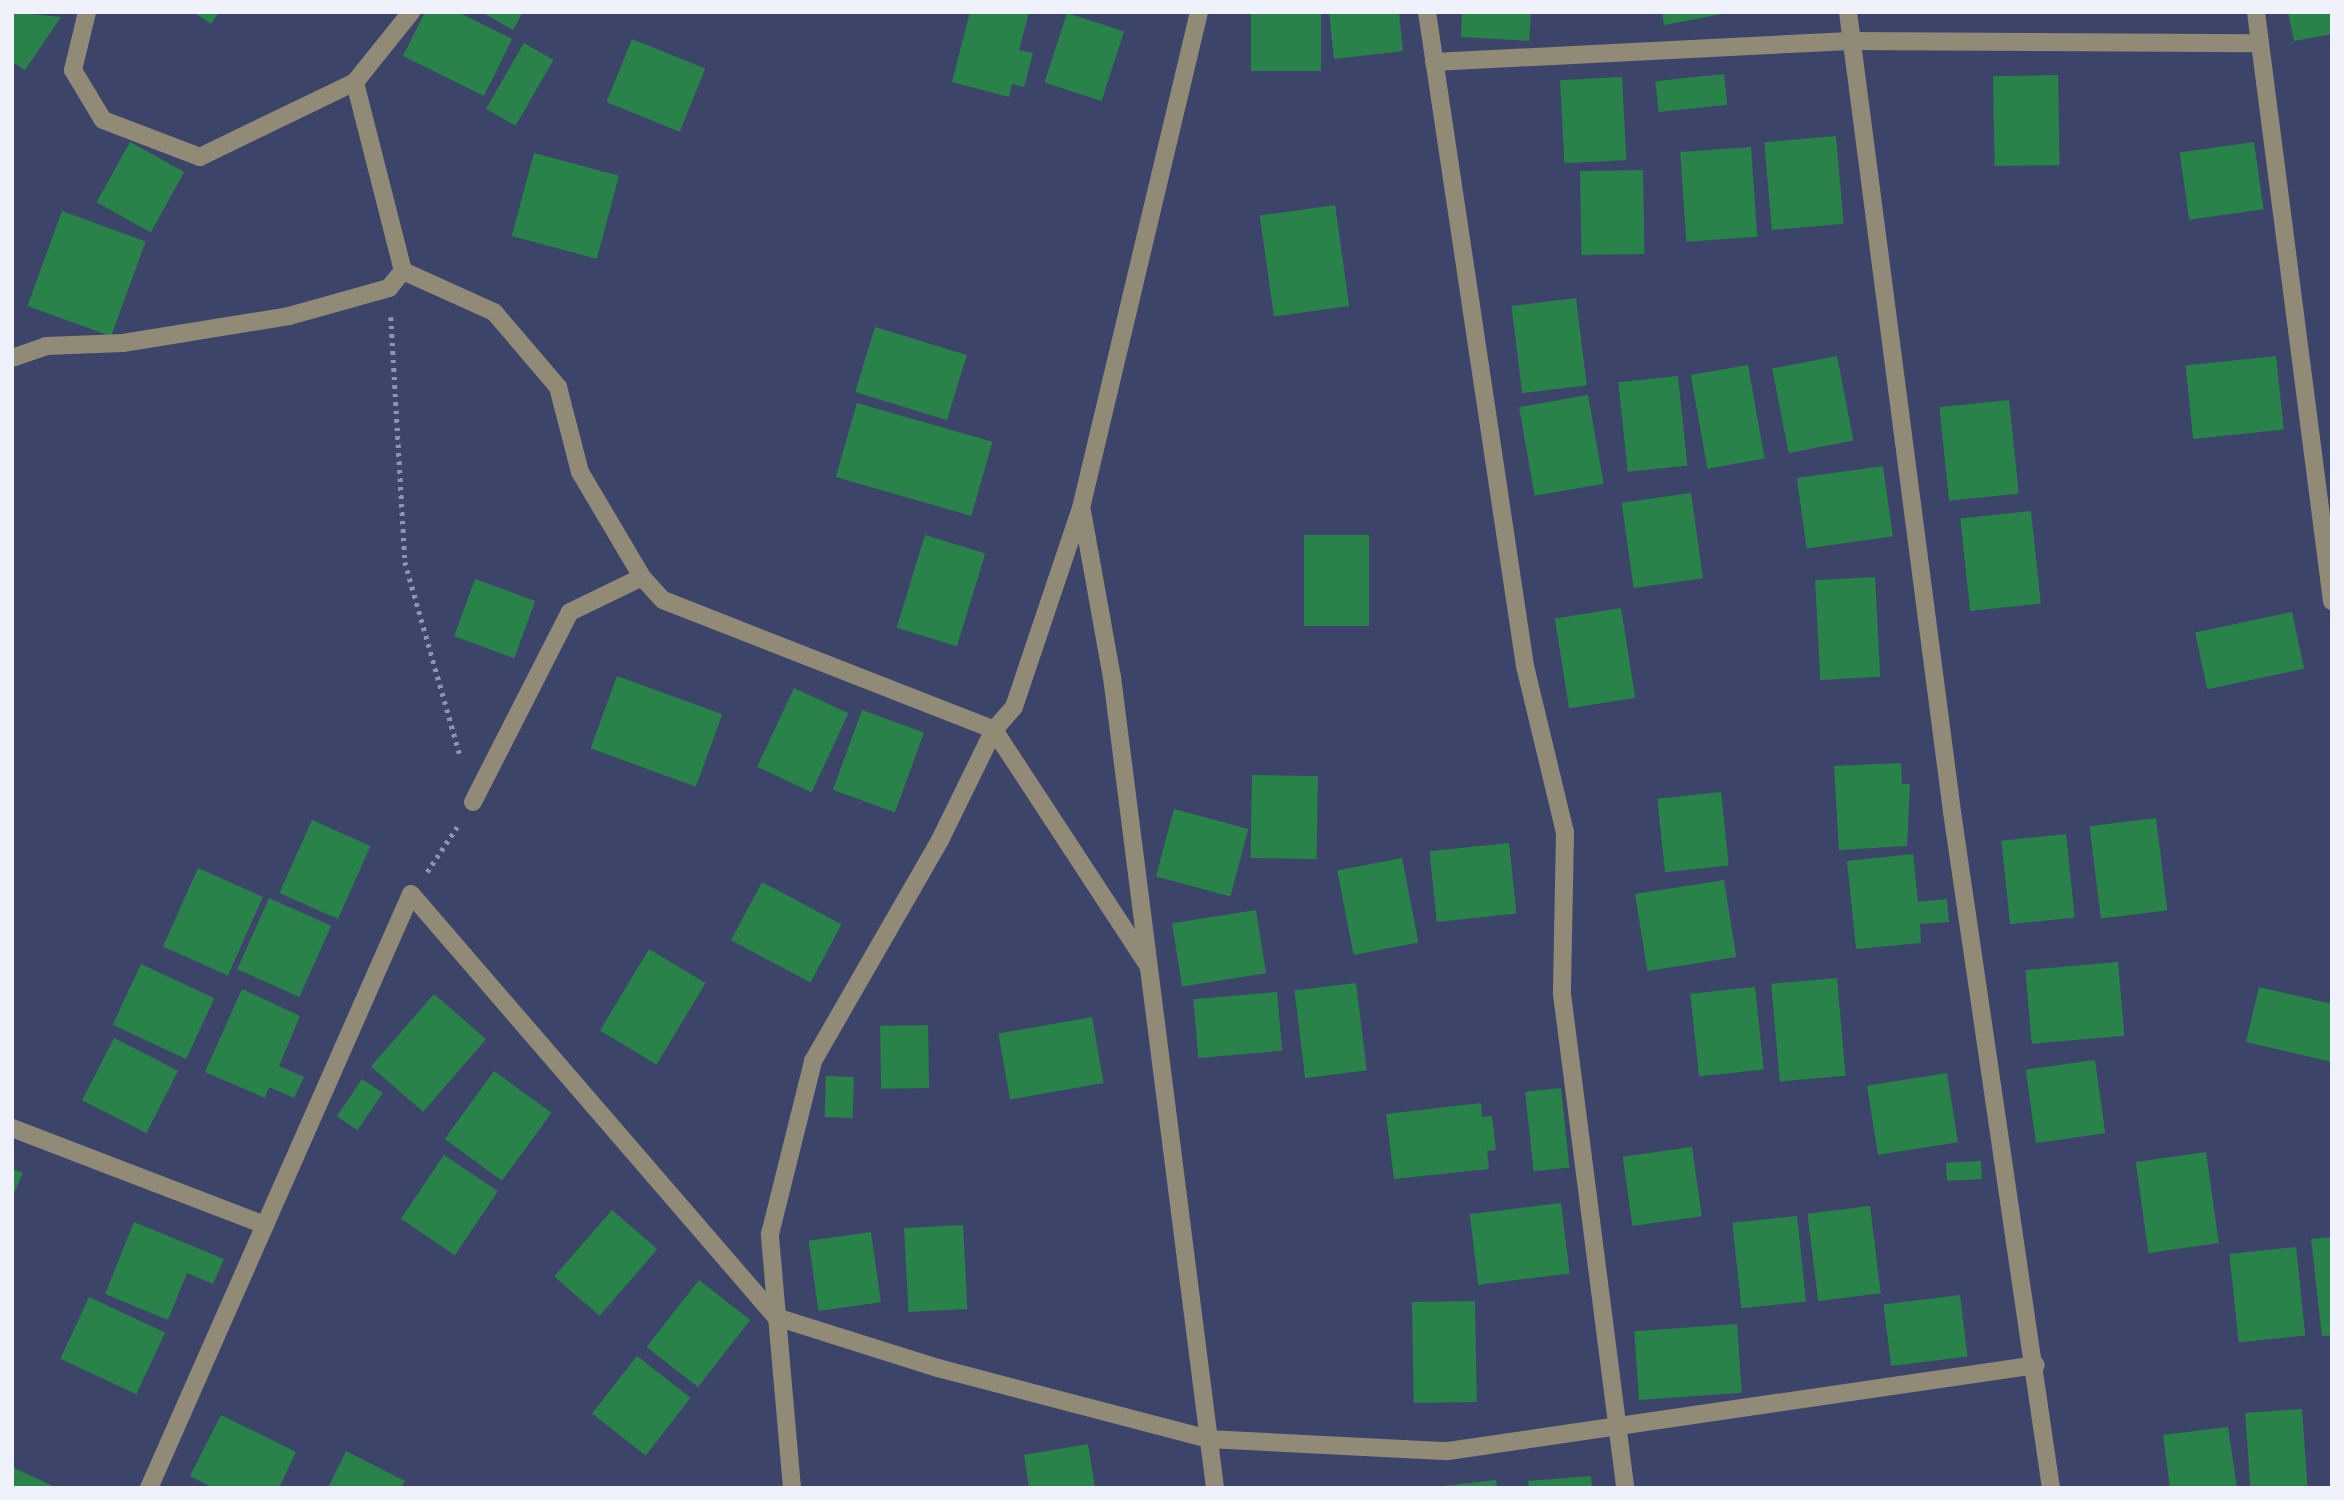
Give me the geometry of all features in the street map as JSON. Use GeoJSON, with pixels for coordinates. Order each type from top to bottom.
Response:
{"type":"FeatureCollection","features":[{"type":"Feature","properties":{"kind":"street"},"geometry":{"type":"LineString","coordinates":[[87,12],[73,70],[103,120],[200,157],[355,82],[411,12]]}},
{"type":"Feature","properties":{"kind":"street"},"geometry":{"type":"LineString","coordinates":[[792,1488],[770,1234],[813,1061],[940,840],[993,730],[1014,706],[1081,508],[1199,12]]}},
{"type":"Feature","properties":{"kind":"street"},"geometry":{"type":"LineString","coordinates":[[1427,12],[1525,666],[1565,832],[1562,994],[1625,1488]]}},
{"type":"Feature","properties":{"kind":"street"},"geometry":{"type":"LineString","coordinates":[[1848,12],[2005,1190],[2036,1366],[2051,1488]]}},
{"type":"Feature","properties":{"kind":"street"},"geometry":{"type":"LineString","coordinates":[[2256,12],[2332,601]]}},
{"type":"Feature","properties":{"kind":"street"},"geometry":{"type":"LineString","coordinates":[[1434,62],[1850,41],[2260,43]]}},
{"type":"Feature","properties":{"kind":"street"},"geometry":{"type":"LineString","coordinates":[[355,82],[403,271]]}},
{"type":"Feature","properties":{"kind":"street"},"geometry":{"type":"LineString","coordinates":[[12,358],[46,346],[123,343],[289,316],[389,288],[403,271]]}},
{"type":"Feature","properties":{"kind":"street"},"geometry":{"type":"LineString","coordinates":[[403,271],[494,312],[558,387],[580,472],[642,577],[663,600],[993,730],[1148,965]]}},
{"type":"Feature","properties":{"kind":"street"},"geometry":{"type":"LineString","coordinates":[[1081,508],[1112,677],[1215,1488]]}},
{"type":"Feature","properties":{"kind":"street"},"geometry":{"type":"LineString","coordinates":[[473,802],[570,612],[642,577]]}},
{"type":"Feature","properties":{"kind":"street"},"geometry":{"type":"LineString","coordinates":[[149,1488],[411,894],[776,1317],[938,1368],[1208,1439],[1448,1451],[1618,1431],[2036,1366]]}},
{"type":"Feature","properties":{"kind":"street"},"geometry":{"type":"LineString","coordinates":[[12,1128],[265,1225]]}},
{"type":"Feature","properties":{"kind":"path"},"geometry":{"type":"LineString","coordinates":[[389,288],[405,562],[473,802],[411,894]]}},
{"type":"Feature","properties":{"kind":"building"},"geometry":{"type":"Polygon","coordinates":[[[12,12],[61,17],[25,70],[12,62],[12,12]]]}},
{"type":"Feature","properties":{"kind":"building"},"geometry":{"type":"Polygon","coordinates":[[[193,12],[219,12],[211,24],[193,12]]]}},
{"type":"Feature","properties":{"kind":"building"},"geometry":{"type":"Polygon","coordinates":[[[425,12],[458,12],[512,39],[484,96],[403,56],[425,12]]]}},
{"type":"Feature","properties":{"kind":"building"},"geometry":{"type":"Polygon","coordinates":[[[482,12],[523,12],[513,30],[482,12]]]}},
{"type":"Feature","properties":{"kind":"building"},"geometry":{"type":"Polygon","coordinates":[[[970,12],[1029,12],[1019,50],[1033,53],[1024,87],[1012,84],[1009,97],[952,82],[970,12]]]}},
{"type":"Feature","properties":{"kind":"building"},"geometry":{"type":"Polygon","coordinates":[[[1251,12],[1321,12],[1321,71],[1251,71],[1251,12]]]}},
{"type":"Feature","properties":{"kind":"building"},"geometry":{"type":"Polygon","coordinates":[[[1329,12],[1399,12],[1403,51],[1334,59],[1329,12]]]}},
{"type":"Feature","properties":{"kind":"building"},"geometry":{"type":"Polygon","coordinates":[[[1462,12],[1531,12],[1529,41],[1461,37],[1462,12]]]}},
{"type":"Feature","properties":{"kind":"building"},"geometry":{"type":"Polygon","coordinates":[[[1662,12],[1722,12],[1722,14],[1664,25],[1662,12]]]}},
{"type":"Feature","properties":{"kind":"building"},"geometry":{"type":"Polygon","coordinates":[[[2288,12],[2332,12],[2332,34],[2294,41],[2288,12]]]}},
{"type":"Feature","properties":{"kind":"building"},"geometry":{"type":"Polygon","coordinates":[[[1067,13],[1124,32],[1102,101],[1044,82],[1067,13]]]}},
{"type":"Feature","properties":{"kind":"building"},"geometry":{"type":"Polygon","coordinates":[[[632,39],[705,69],[680,132],[607,102],[632,39]]]}},
{"type":"Feature","properties":{"kind":"building"},"geometry":{"type":"Polygon","coordinates":[[[524,43],[553,60],[515,126],[486,109],[524,43]]]}},
{"type":"Feature","properties":{"kind":"building"},"geometry":{"type":"Polygon","coordinates":[[[1724,74],[1727,105],[1659,112],[1655,81],[1724,74]]]}},
{"type":"Feature","properties":{"kind":"building"},"geometry":{"type":"Polygon","coordinates":[[[2058,75],[2060,165],[1995,166],[1993,76],[2058,75]]]}},
{"type":"Feature","properties":{"kind":"building"},"geometry":{"type":"Polygon","coordinates":[[[1622,77],[1626,160],[1564,163],[1560,80],[1622,77]]]}},
{"type":"Feature","properties":{"kind":"building"},"geometry":{"type":"Polygon","coordinates":[[[1836,136],[1844,224],[1772,230],[1764,142],[1836,136]]]}},
{"type":"Feature","properties":{"kind":"building"},"geometry":{"type":"Polygon","coordinates":[[[130,142],[184,172],[151,232],[97,202],[130,142]]]}},
{"type":"Feature","properties":{"kind":"building"},"geometry":{"type":"Polygon","coordinates":[[[2254,142],[2263,209],[2189,220],[2180,152],[2254,142]]]}},
{"type":"Feature","properties":{"kind":"building"},"geometry":{"type":"Polygon","coordinates":[[[1751,147],[1757,237],[1686,242],[1680,152],[1751,147]]]}},
{"type":"Feature","properties":{"kind":"building"},"geometry":{"type":"Polygon","coordinates":[[[534,153],[619,176],[597,259],[512,236],[534,153]]]}},
{"type":"Feature","properties":{"kind":"building"},"geometry":{"type":"Polygon","coordinates":[[[1643,170],[1644,254],[1581,255],[1580,171],[1643,170]]]}},
{"type":"Feature","properties":{"kind":"building"},"geometry":{"type":"Polygon","coordinates":[[[1335,205],[1349,306],[1274,317],[1260,216],[1335,205]]]}},
{"type":"Feature","properties":{"kind":"building"},"geometry":{"type":"Polygon","coordinates":[[[62,211],[146,241],[111,336],[27,306],[62,211]]]}},
{"type":"Feature","properties":{"kind":"building"},"geometry":{"type":"Polygon","coordinates":[[[1576,298],[1587,385],[1522,393],[1511,306],[1576,298]]]}},
{"type":"Feature","properties":{"kind":"building"},"geometry":{"type":"Polygon","coordinates":[[[875,327],[967,355],[947,420],[855,392],[875,327]]]}},
{"type":"Feature","properties":{"kind":"building"},"geometry":{"type":"Polygon","coordinates":[[[1837,356],[1853,440],[1789,453],[1772,369],[1837,356]]]}},
{"type":"Feature","properties":{"kind":"building"},"geometry":{"type":"Polygon","coordinates":[[[2276,356],[2284,430],[2193,439],[2185,366],[2276,356]]]}},
{"type":"Feature","properties":{"kind":"building"},"geometry":{"type":"Polygon","coordinates":[[[1748,365],[1764,459],[1707,469],[1691,375],[1748,365]]]}},
{"type":"Feature","properties":{"kind":"building"},"geometry":{"type":"Polygon","coordinates":[[[1678,376],[1687,466],[1628,472],[1618,382],[1678,376]]]}},
{"type":"Feature","properties":{"kind":"building"},"geometry":{"type":"Polygon","coordinates":[[[1588,395],[1604,484],[1535,496],[1519,407],[1588,395]]]}},
{"type":"Feature","properties":{"kind":"building"},"geometry":{"type":"Polygon","coordinates":[[[2009,400],[2019,493],[1949,501],[1939,407],[2009,400]]]}},
{"type":"Feature","properties":{"kind":"building"},"geometry":{"type":"Polygon","coordinates":[[[857,403],[993,442],[971,516],[836,477],[857,403]]]}},
{"type":"Feature","properties":{"kind":"building"},"geometry":{"type":"Polygon","coordinates":[[[1883,466],[1893,536],[1807,548],[1797,478],[1883,466]]]}},
{"type":"Feature","properties":{"kind":"building"},"geometry":{"type":"Polygon","coordinates":[[[1691,493],[1703,578],[1634,588],[1622,503],[1691,493]]]}},
{"type":"Feature","properties":{"kind":"building"},"geometry":{"type":"Polygon","coordinates":[[[2031,511],[2041,603],[1970,611],[1960,518],[2031,511]]]}},
{"type":"Feature","properties":{"kind":"building"},"geometry":{"type":"Polygon","coordinates":[[[925,535],[985,553],[957,646],[897,628],[925,535]]]}},
{"type":"Feature","properties":{"kind":"building"},"geometry":{"type":"Polygon","coordinates":[[[1304,535],[1369,535],[1369,626],[1304,626],[1304,535]]]}},
{"type":"Feature","properties":{"kind":"building"},"geometry":{"type":"Polygon","coordinates":[[[1875,577],[1880,677],[1820,680],[1815,580],[1875,577]]]}},
{"type":"Feature","properties":{"kind":"building"},"geometry":{"type":"Polygon","coordinates":[[[475,579],[535,601],[514,658],[454,636],[475,579]]]}},
{"type":"Feature","properties":{"kind":"building"},"geometry":{"type":"Polygon","coordinates":[[[1621,608],[1635,698],[1569,708],[1555,618],[1621,608]]]}},
{"type":"Feature","properties":{"kind":"building"},"geometry":{"type":"Polygon","coordinates":[[[2292,612],[2304,669],[2207,689],[2195,633],[2292,612]]]}},
{"type":"Feature","properties":{"kind":"building"},"geometry":{"type":"Polygon","coordinates":[[[617,676],[722,714],[696,787],[591,748],[617,676]]]}},
{"type":"Feature","properties":{"kind":"building"},"geometry":{"type":"Polygon","coordinates":[[[794,688],[848,713],[812,792],[757,767],[794,688]]]}},
{"type":"Feature","properties":{"kind":"building"},"geometry":{"type":"Polygon","coordinates":[[[862,710],[924,733],[895,812],[833,790],[862,710]]]}},
{"type":"Feature","properties":{"kind":"building"},"geometry":{"type":"Polygon","coordinates":[[[1901,763],[1902,784],[1910,784],[1907,846],[1839,850],[1834,766],[1901,763]]]}},
{"type":"Feature","properties":{"kind":"building"},"geometry":{"type":"Polygon","coordinates":[[[1252,775],[1318,776],[1317,859],[1251,858],[1252,775]]]}},
{"type":"Feature","properties":{"kind":"building"},"geometry":{"type":"Polygon","coordinates":[[[1721,792],[1729,866],[1665,872],[1657,799],[1721,792]]]}},
{"type":"Feature","properties":{"kind":"building"},"geometry":{"type":"Polygon","coordinates":[[[1174,809],[1248,829],[1230,897],[1156,877],[1174,809]]]}},
{"type":"Feature","properties":{"kind":"building"},"geometry":{"type":"Polygon","coordinates":[[[2156,818],[2167,910],[2101,918],[2089,826],[2156,818]]]}},
{"type":"Feature","properties":{"kind":"building"},"geometry":{"type":"Polygon","coordinates":[[[312,820],[370,846],[338,919],[279,893],[312,820]]]}},
{"type":"Feature","properties":{"kind":"building"},"geometry":{"type":"Polygon","coordinates":[[[2066,834],[2075,918],[2010,924],[2001,841],[2066,834]]]}},
{"type":"Feature","properties":{"kind":"building"},"geometry":{"type":"Polygon","coordinates":[[[1509,843],[1516,914],[1437,922],[1429,851],[1509,843]]]}},
{"type":"Feature","properties":{"kind":"building"},"geometry":{"type":"Polygon","coordinates":[[[1913,854],[1918,902],[1947,899],[1949,922],[1920,924],[1921,943],[1856,949],[1847,861],[1913,854]]]}},
{"type":"Feature","properties":{"kind":"building"},"geometry":{"type":"Polygon","coordinates":[[[1402,858],[1418,942],[1354,955],[1337,871],[1402,858]]]}},
{"type":"Feature","properties":{"kind":"building"},"geometry":{"type":"Polygon","coordinates":[[[198,868],[263,897],[228,975],[163,947],[198,868]]]}},
{"type":"Feature","properties":{"kind":"building"},"geometry":{"type":"Polygon","coordinates":[[[1724,880],[1736,957],[1647,971],[1635,894],[1724,880]]]}},
{"type":"Feature","properties":{"kind":"building"},"geometry":{"type":"Polygon","coordinates":[[[762,882],[841,924],[810,983],[731,940],[762,882]]]}},
{"type":"Feature","properties":{"kind":"building"},"geometry":{"type":"Polygon","coordinates":[[[269,898],[331,926],[299,997],[237,969],[269,898]]]}},
{"type":"Feature","properties":{"kind":"building"},"geometry":{"type":"Polygon","coordinates":[[[1256,910],[1266,973],[1182,987],[1172,923],[1256,910]]]}},
{"type":"Feature","properties":{"kind":"building"},"geometry":{"type":"Polygon","coordinates":[[[649,949],[706,983],[657,1064],[600,1030],[649,949]]]}},
{"type":"Feature","properties":{"kind":"building"},"geometry":{"type":"Polygon","coordinates":[[[2118,962],[2124,1036],[2032,1044],[2025,970],[2118,962]]]}},
{"type":"Feature","properties":{"kind":"building"},"geometry":{"type":"Polygon","coordinates":[[[141,964],[214,998],[186,1059],[113,1025],[141,964]]]}},
{"type":"Feature","properties":{"kind":"building"},"geometry":{"type":"Polygon","coordinates":[[[1837,978],[1846,1076],[1780,1081],[1771,984],[1837,978]]]}},
{"type":"Feature","properties":{"kind":"building"},"geometry":{"type":"Polygon","coordinates":[[[1356,983],[1367,1070],[1305,1078],[1294,991],[1356,983]]]}},
{"type":"Feature","properties":{"kind":"building"},"geometry":{"type":"Polygon","coordinates":[[[1755,987],[1764,1070],[1699,1076],[1690,994],[1755,987]]]}},
{"type":"Feature","properties":{"kind":"building"},"geometry":{"type":"Polygon","coordinates":[[[2259,987],[2332,1004],[2332,1062],[2246,1042],[2259,987]]]}},
{"type":"Feature","properties":{"kind":"building"},"geometry":{"type":"Polygon","coordinates":[[[242,989],[300,1016],[279,1066],[304,1077],[294,1098],[269,1087],[265,1098],[205,1072],[242,989]]]}},
{"type":"Feature","properties":{"kind":"building"},"geometry":{"type":"Polygon","coordinates":[[[1277,992],[1282,1051],[1198,1058],[1193,999],[1277,992]]]}},
{"type":"Feature","properties":{"kind":"building"},"geometry":{"type":"Polygon","coordinates":[[[434,994],[486,1039],[423,1112],[371,1066],[434,994]]]}},
{"type":"Feature","properties":{"kind":"building"},"geometry":{"type":"Polygon","coordinates":[[[1092,1017],[1104,1083],[1010,1099],[998,1033],[1092,1017]]]}},
{"type":"Feature","properties":{"kind":"building"},"geometry":{"type":"Polygon","coordinates":[[[928,1025],[929,1088],[881,1089],[880,1026],[928,1025]]]}},
{"type":"Feature","properties":{"kind":"building"},"geometry":{"type":"Polygon","coordinates":[[[114,1038],[178,1071],[146,1133],[82,1100],[114,1038]]]}},
{"type":"Feature","properties":{"kind":"building"},"geometry":{"type":"Polygon","coordinates":[[[2095,1060],[2105,1133],[2036,1143],[2026,1070],[2095,1060]]]}},
{"type":"Feature","properties":{"kind":"building"},"geometry":{"type":"Polygon","coordinates":[[[494,1071],[551,1113],[502,1181],[445,1139],[494,1071]]]}},
{"type":"Feature","properties":{"kind":"building"},"geometry":{"type":"Polygon","coordinates":[[[1947,1073],[1958,1142],[1878,1155],[1867,1086],[1947,1073]]]}},
{"type":"Feature","properties":{"kind":"building"},"geometry":{"type":"Polygon","coordinates":[[[826,1076],[854,1077],[853,1118],[825,1117],[826,1076]]]}},
{"type":"Feature","properties":{"kind":"building"},"geometry":{"type":"Polygon","coordinates":[[[362,1079],[383,1093],[358,1130],[337,1116],[362,1079]]]}},
{"type":"Feature","properties":{"kind":"building"},"geometry":{"type":"Polygon","coordinates":[[[1561,1088],[1569,1168],[1534,1171],[1525,1092],[1561,1088]]]}},
{"type":"Feature","properties":{"kind":"building"},"geometry":{"type":"Polygon","coordinates":[[[1481,1103],[1482,1117],[1492,1116],[1496,1150],[1487,1151],[1489,1169],[1394,1179],[1386,1114],[1481,1103]]]}},
{"type":"Feature","properties":{"kind":"building"},"geometry":{"type":"Polygon","coordinates":[[[1692,1147],[1702,1216],[1632,1226],[1623,1157],[1692,1147]]]}},
{"type":"Feature","properties":{"kind":"building"},"geometry":{"type":"Polygon","coordinates":[[[2206,1152],[2219,1243],[2148,1253],[2136,1162],[2206,1152]]]}},
{"type":"Feature","properties":{"kind":"building"},"geometry":{"type":"Polygon","coordinates":[[[444,1155],[498,1191],[455,1255],[401,1219],[444,1155]]]}},
{"type":"Feature","properties":{"kind":"building"},"geometry":{"type":"Polygon","coordinates":[[[1981,1161],[1982,1179],[1947,1181],[1946,1163],[1981,1161]]]}},
{"type":"Feature","properties":{"kind":"building"},"geometry":{"type":"Polygon","coordinates":[[[12,1169],[23,1173],[12,1197],[12,1169]]]}},
{"type":"Feature","properties":{"kind":"building"},"geometry":{"type":"Polygon","coordinates":[[[1561,1203],[1570,1273],[1478,1285],[1470,1214],[1561,1203]]]}},
{"type":"Feature","properties":{"kind":"building"},"geometry":{"type":"Polygon","coordinates":[[[1870,1206],[1881,1293],[1818,1301],[1807,1214],[1870,1206]]]}},
{"type":"Feature","properties":{"kind":"building"},"geometry":{"type":"Polygon","coordinates":[[[612,1210],[657,1249],[600,1316],[554,1276],[612,1210]]]}},
{"type":"Feature","properties":{"kind":"building"},"geometry":{"type":"Polygon","coordinates":[[[1797,1216],[1806,1302],[1741,1308],[1732,1223],[1797,1216]]]}},
{"type":"Feature","properties":{"kind":"building"},"geometry":{"type":"Polygon","coordinates":[[[134,1222],[224,1259],[213,1284],[187,1273],[168,1320],[105,1294],[134,1222]]]}},
{"type":"Feature","properties":{"kind":"building"},"geometry":{"type":"Polygon","coordinates":[[[963,1225],[967,1309],[908,1312],[904,1228],[963,1225]]]}},
{"type":"Feature","properties":{"kind":"building"},"geometry":{"type":"Polygon","coordinates":[[[871,1232],[881,1302],[818,1311],[809,1241],[871,1232]]]}},
{"type":"Feature","properties":{"kind":"building"},"geometry":{"type":"Polygon","coordinates":[[[2332,1237],[2332,1335],[2322,1336],[2311,1239],[2332,1237]]]}},
{"type":"Feature","properties":{"kind":"building"},"geometry":{"type":"Polygon","coordinates":[[[2296,1247],[2305,1336],[2239,1343],[2229,1254],[2296,1247]]]}},
{"type":"Feature","properties":{"kind":"building"},"geometry":{"type":"Polygon","coordinates":[[[699,1280],[750,1320],[698,1387],[647,1347],[699,1280]]]}},
{"type":"Feature","properties":{"kind":"building"},"geometry":{"type":"Polygon","coordinates":[[[1960,1295],[1968,1357],[1891,1366],[1884,1304],[1960,1295]]]}},
{"type":"Feature","properties":{"kind":"building"},"geometry":{"type":"Polygon","coordinates":[[[89,1297],[165,1332],[136,1394],[60,1359],[89,1297]]]}},
{"type":"Feature","properties":{"kind":"building"},"geometry":{"type":"Polygon","coordinates":[[[1475,1301],[1477,1402],[1414,1403],[1412,1302],[1475,1301]]]}},
{"type":"Feature","properties":{"kind":"building"},"geometry":{"type":"Polygon","coordinates":[[[1737,1324],[1742,1393],[1639,1400],[1634,1331],[1737,1324]]]}},
{"type":"Feature","properties":{"kind":"building"},"geometry":{"type":"Polygon","coordinates":[[[637,1356],[691,1398],[646,1455],[592,1414],[637,1356]]]}},
{"type":"Feature","properties":{"kind":"building"},"geometry":{"type":"Polygon","coordinates":[[[2302,1409],[2308,1488],[2250,1488],[2245,1413],[2302,1409]]]}},
{"type":"Feature","properties":{"kind":"building"},"geometry":{"type":"Polygon","coordinates":[[[221,1415],[296,1452],[279,1488],[213,1488],[190,1476],[221,1415]]]}},
{"type":"Feature","properties":{"kind":"building"},"geometry":{"type":"Polygon","coordinates":[[[2228,1427],[2237,1488],[2170,1488],[2163,1435],[2228,1427]]]}},
{"type":"Feature","properties":{"kind":"building"},"geometry":{"type":"Polygon","coordinates":[[[1088,1444],[1095,1488],[1029,1488],[1024,1455],[1088,1444]]]}},
{"type":"Feature","properties":{"kind":"building"},"geometry":{"type":"Polygon","coordinates":[[[346,1451],[405,1481],[401,1488],[328,1488],[346,1451]]]}},
{"type":"Feature","properties":{"kind":"building"},"geometry":{"type":"Polygon","coordinates":[[[12,1467],[57,1488],[12,1488],[12,1467]]]}},
{"type":"Feature","properties":{"kind":"building"},"geometry":{"type":"Polygon","coordinates":[[[1591,1476],[1592,1488],[1529,1488],[1528,1481],[1591,1476]]]}},
{"type":"Feature","properties":{"kind":"building"},"geometry":{"type":"Polygon","coordinates":[[[1496,1480],[1497,1488],[1443,1488],[1443,1486],[1496,1480]]]}}]}
